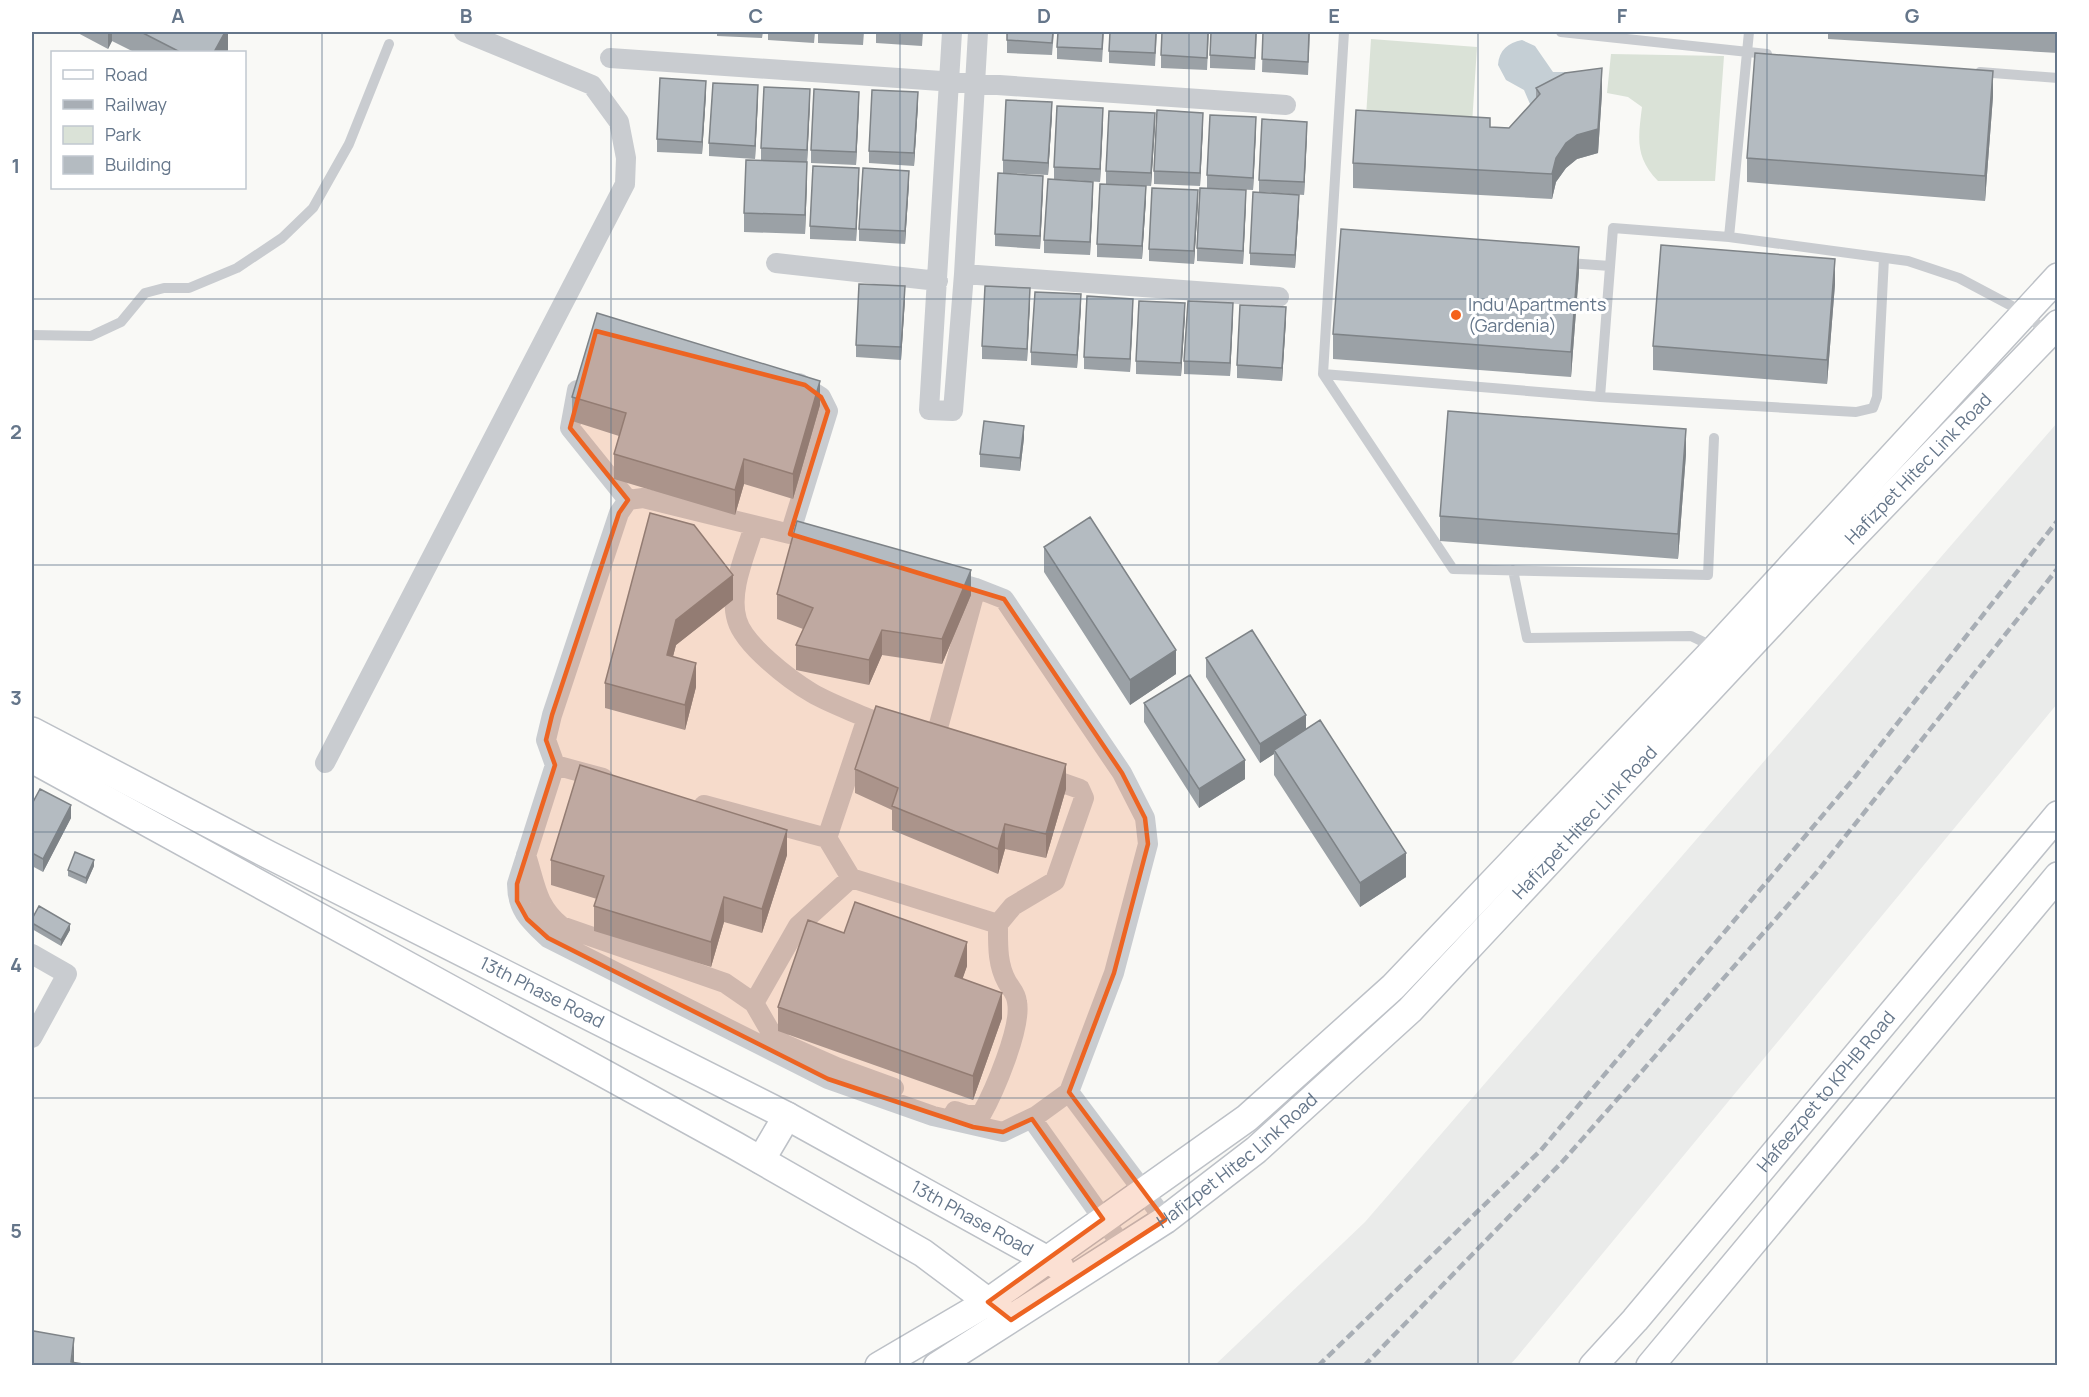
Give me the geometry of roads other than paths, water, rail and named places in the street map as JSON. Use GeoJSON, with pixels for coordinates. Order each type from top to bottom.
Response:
{"type":"FeatureCollection","features":[{"type":"Feature","properties":{"kind":"main road"},"geometry":{"type":"LineString","coordinates":[[879,1365],[988,1302],[1247,1118],[1393,987],[1716,648],[2058,277]]}},
{"type":"Feature","properties":{"kind":"main road","name":"Hafizpet Hitec Link Road"},"geometry":{"type":"LineString","coordinates":[[937,1365],[1165,1220],[1256,1150],[1410,1010],[1823,568],[2053,329]]}},
{"type":"Feature","properties":{"kind":"main road","name":"13th Phase Road"},"geometry":{"type":"LineString","coordinates":[[32,731],[269,855],[787,1116],[1076,1277]]}},
{"type":"Feature","properties":{"kind":"main road"},"geometry":{"type":"LineString","coordinates":[[32,759],[761,1160],[922,1253],[1011,1320]]}},
{"type":"Feature","properties":{"kind":"main road","name":"Hafeezpet to KPHB Road"},"geometry":{"type":"LineString","coordinates":[[1593,1365],[1635,1320],[2058,815]]}},
{"type":"Feature","properties":{"kind":"main road"},"geometry":{"type":"LineString","coordinates":[[1650,1365],[2058,876]]}},
{"type":"Feature","properties":{"kind":"main road"},"geometry":{"type":"LineString","coordinates":[[761,1160],[787,1116]]}},
{"type":"Feature","properties":{"kind":"street"},"geometry":{"type":"LineString","coordinates":[[325,763],[624,184],[626,158],[619,122],[592,85],[464,32]]}},
{"type":"Feature","properties":{"kind":"street"},"geometry":{"type":"LineString","coordinates":[[952,32],[929,410],[953,411],[964,274],[978,32]]}},
{"type":"Feature","properties":{"kind":"street"},"geometry":{"type":"LineString","coordinates":[[610,57],[1286,105]]}},
{"type":"Feature","properties":{"kind":"street"},"geometry":{"type":"LineString","coordinates":[[776,263],[938,281]]}},
{"type":"Feature","properties":{"kind":"street"},"geometry":{"type":"LineString","coordinates":[[964,274],[1279,297]]}},
{"type":"Feature","properties":{"kind":"street"},"geometry":{"type":"LineString","coordinates":[[582,369],[570,428],[628,500]]}},
{"type":"Feature","properties":{"kind":"street"},"geometry":{"type":"LineString","coordinates":[[783,379],[804,385],[821,397],[828,411],[790,534]]}},
{"type":"Feature","properties":{"kind":"street"},"geometry":{"type":"LineString","coordinates":[[644,498],[790,534],[976,588],[1004,599],[1122,773],[1145,818],[1148,844],[1114,973],[1069,1092],[1032,1119],[1003,1132],[973,1127],[933,1116],[828,1079],[548,938],[527,919],[517,901],[517,884],[555,765],[546,740],[552,715],[619,513],[628,500],[644,498]]}},
{"type":"Feature","properties":{"kind":"street"},"geometry":{"type":"LineString","coordinates":[[754,526],[736,596],[736,620],[746,638],[760,654],[812,693],[867,718],[957,746]]}},
{"type":"Feature","properties":{"kind":"street"},"geometry":{"type":"LineString","coordinates":[[935,739],[976,588]]}},
{"type":"Feature","properties":{"kind":"street"},"geometry":{"type":"LineString","coordinates":[[827,838],[867,718]]}},
{"type":"Feature","properties":{"kind":"street"},"geometry":{"type":"LineString","coordinates":[[555,765],[623,783]]}},
{"type":"Feature","properties":{"kind":"street"},"geometry":{"type":"LineString","coordinates":[[526,855],[539,900],[546,914],[561,926],[725,983],[754,1003],[769,1029],[784,1044],[836,1067],[967,1115],[981,1115],[993,1094],[1017,1015],[1015,994],[999,963],[998,924],[1013,906],[1055,881],[1084,798],[1077,788],[1022,769]]}},
{"type":"Feature","properties":{"kind":"street"},"geometry":{"type":"LineString","coordinates":[[691,801],[827,838],[851,878],[998,924]]}},
{"type":"Feature","properties":{"kind":"street"},"geometry":{"type":"LineString","coordinates":[[754,1003],[798,926],[851,878]]}},
{"type":"Feature","properties":{"kind":"street"},"geometry":{"type":"LineString","coordinates":[[32,954],[67,974],[32,1038]]}},
{"type":"Feature","properties":{"kind":"street"},"geometry":{"type":"LineString","coordinates":[[1069,1092],[1165,1220]]}},
{"type":"Feature","properties":{"kind":"street"},"geometry":{"type":"LineString","coordinates":[[1032,1119],[1123,1247]]}},
{"type":"Feature","properties":{"kind":"lane"},"geometry":{"type":"LineString","coordinates":[[1344,32],[1337,246],[1323,374],[1453,569],[1708,575],[1714,438]]}},
{"type":"Feature","properties":{"kind":"lane"},"geometry":{"type":"LineString","coordinates":[[1562,32],[1784,56]]}},
{"type":"Feature","properties":{"kind":"lane"},"geometry":{"type":"LineString","coordinates":[[1729,237],[1749,32]]}},
{"type":"Feature","properties":{"kind":"lane"},"geometry":{"type":"LineString","coordinates":[[32,335],[91,336],[121,322],[145,293],[164,288],[189,288],[237,268],[282,238],[313,208],[349,144],[389,44]]}},
{"type":"Feature","properties":{"kind":"lane"},"geometry":{"type":"LineString","coordinates":[[1962,70],[2058,78]]}},
{"type":"Feature","properties":{"kind":"lane"},"geometry":{"type":"LineString","coordinates":[[1600,397],[1613,228],[1729,237],[1908,261],[1959,278],[2053,329]]}},
{"type":"Feature","properties":{"kind":"lane"},"geometry":{"type":"LineString","coordinates":[[1323,374],[1600,397],[1856,412],[1873,408],[1877,397],[1884,258]]}},
{"type":"Feature","properties":{"kind":"lane"},"geometry":{"type":"LineString","coordinates":[[1552,262],[1610,266]]}},
{"type":"Feature","properties":{"kind":"lane"},"geometry":{"type":"LineString","coordinates":[[1513,570],[1527,638],[1691,636],[1716,648]]}},
{"type":"Feature","properties":{"kind":"railway"},"geometry":{"type":"LineString","coordinates":[[1318,1366],[1541,1150],[1855,777],[2058,520]]}},
{"type":"Feature","properties":{"kind":"railway"},"geometry":{"type":"LineString","coordinates":[[1364,1366],[1563,1161],[1817,872],[2058,568]]}},
{"type":"Feature","properties":{"kind":"place","name":"Indu Apartments (Gardenia)"},"geometry":{"type":"Point","coordinates":[1456,315]}}]}
